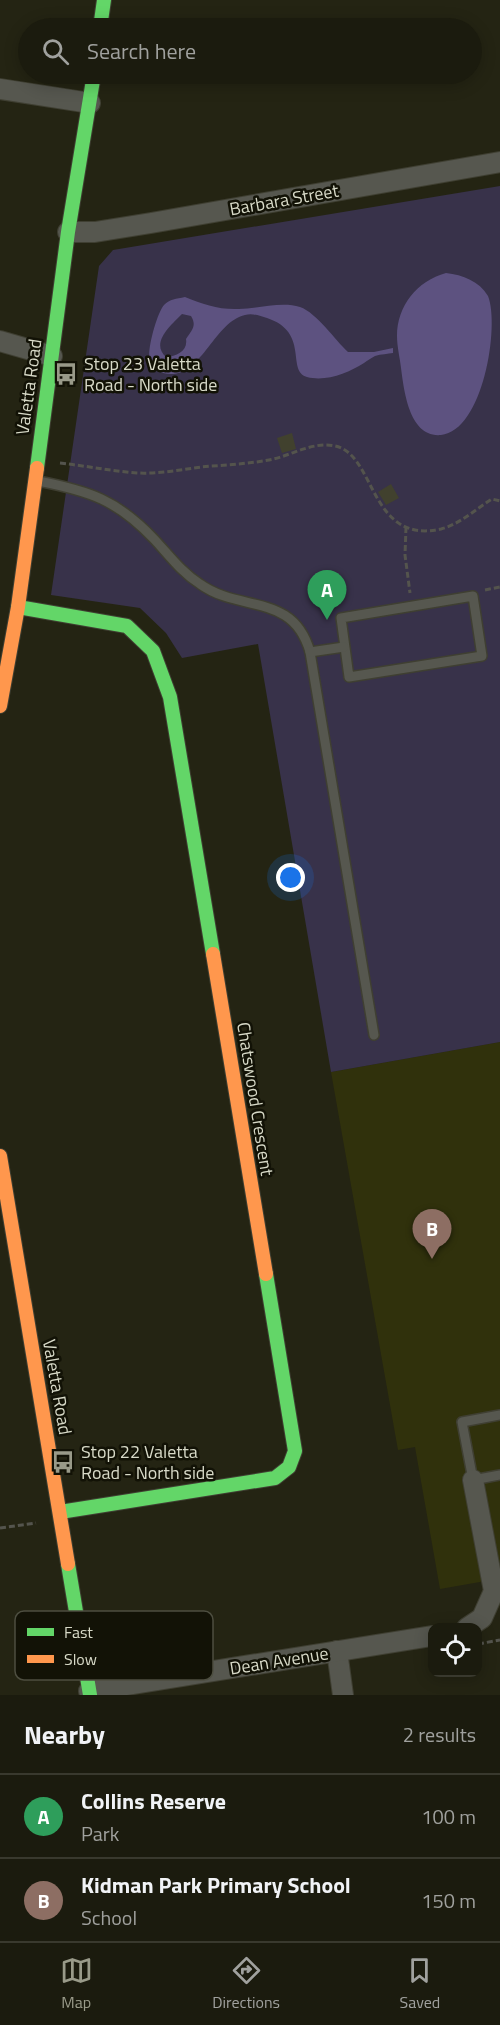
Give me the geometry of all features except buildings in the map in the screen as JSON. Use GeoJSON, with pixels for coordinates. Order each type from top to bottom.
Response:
{"type":"FeatureCollection","features":[{"type":"Feature","properties":{"kind":"street"},"geometry":{"type":"LineString","coordinates":[[101,18],[104,0]]}},
{"type":"Feature","properties":{"kind":"street","name":"Valetta Road"},"geometry":{"type":"LineString","coordinates":[[0,706],[18,606],[68,232],[93,84]]}},
{"type":"Feature","properties":{"kind":"street"},"geometry":{"type":"LineString","coordinates":[[0,89],[90,103]]}},
{"type":"Feature","properties":{"kind":"street","name":"Barbara Street"},"geometry":{"type":"LineString","coordinates":[[68,232],[95,232],[151,224],[500,162]]}},
{"type":"Feature","properties":{"kind":"street"},"geometry":{"type":"LineString","coordinates":[[0,341],[52,356]]}},
{"type":"Feature","properties":{"kind":"street","name":"Chatswood Crescent"},"geometry":{"type":"LineString","coordinates":[[18,606],[127,626],[153,651],[170,697],[295,1451],[289,1467],[275,1478],[60,1512]]}},
{"type":"Feature","properties":{"kind":"street","name":"Valetta Road"},"geometry":{"type":"LineString","coordinates":[[0,1156],[76,1611]]}},
{"type":"Feature","properties":{"kind":"street"},"geometry":{"type":"LineString","coordinates":[[473,1480],[494,1591],[482,1618],[474,1623]]}},
{"type":"Feature","properties":{"kind":"street","name":"Dean Avenue"},"geometry":{"type":"LineString","coordinates":[[213,1672],[428,1637]]}},
{"type":"Feature","properties":{"kind":"street"},"geometry":{"type":"LineString","coordinates":[[337,1651],[344,1695]]}},
{"type":"Feature","properties":{"kind":"street","name":"Dean Avenue"},"geometry":{"type":"LineString","coordinates":[[90,1693],[166,1680]]}},
{"type":"Feature","properties":{"kind":"lane"},"geometry":{"type":"LineString","coordinates":[[34,480],[88,492],[123,510],[141,526],[170,559],[202,586],[221,596],[273,609],[292,619],[306,636],[374,1035]]}},
{"type":"Feature","properties":{"kind":"lane"},"geometry":{"type":"LineString","coordinates":[[473,596],[482,656],[349,677],[344,647],[341,618],[473,596]]}},
{"type":"Feature","properties":{"kind":"lane"},"geometry":{"type":"LineString","coordinates":[[310,652],[344,647]]}},
{"type":"Feature","properties":{"kind":"lane"},"geometry":{"type":"LineString","coordinates":[[500,1415],[462,1422],[473,1480],[500,1476]]}},
{"type":"Feature","properties":{"kind":"path"},"geometry":{"type":"LineString","coordinates":[[60,463],[151,473],[271,459],[322,444],[337,446],[347,451],[356,461],[391,518],[406,527],[426,530],[441,528],[458,522],[492,499],[500,501]]}},
{"type":"Feature","properties":{"kind":"path"},"geometry":{"type":"LineString","coordinates":[[406,527],[405,555],[410,596]]}},
{"type":"Feature","properties":{"kind":"path"},"geometry":{"type":"LineString","coordinates":[[0,1528],[36,1523]]}},
{"type":"Feature","properties":{"kind":"path"},"geometry":{"type":"LineString","coordinates":[[482,1643],[500,1640]]}},
{"type":"Feature","properties":{"kind":"shaded area"},"geometry":{"type":"Polygon","coordinates":[[[500,186],[500,1042],[331,1072],[258,644],[182,658],[166,633],[140,608],[51,595],[99,266],[113,250],[500,186]]]}},
{"type":"Feature","properties":{"kind":"shaded area"},"geometry":{"type":"Polygon","coordinates":[[[446,273],[458,275],[480,286],[488,296],[492,330],[485,375],[468,416],[456,429],[441,435],[430,434],[422,429],[410,411],[404,388],[397,336],[401,315],[411,296],[426,282],[446,273]]]}},
{"type":"Feature","properties":{"kind":"shaded area"},"geometry":{"type":"Polygon","coordinates":[[[185,297],[225,309],[293,305],[306,310],[319,321],[348,352],[374,352],[393,348],[393,353],[375,356],[358,367],[337,376],[307,377],[298,367],[293,341],[288,332],[280,324],[267,318],[248,314],[234,320],[224,328],[197,361],[187,369],[176,374],[163,373],[155,369],[150,362],[153,333],[164,305],[171,300],[185,297]],[[182,314],[164,334],[160,346],[166,357],[178,354],[185,347],[186,339],[194,325],[191,316],[182,314]]]}},
{"type":"Feature","properties":{"kind":"shaded area"},"geometry":{"type":"Polygon","coordinates":[[[500,1042],[500,1559],[497,1579],[440,1589],[415,1447],[398,1450],[331,1072],[500,1042]]]}},
{"type":"Feature","properties":{"kind":"traffic: fast"},"geometry":{"type":"LineString","coordinates":[[101,18],[104,0]]}},
{"type":"Feature","properties":{"kind":"traffic: fast"},"geometry":{"type":"LineString","coordinates":[[37,468],[68,232],[92,84]]}},
{"type":"Feature","properties":{"kind":"traffic: fast"},"geometry":{"type":"LineString","coordinates":[[18,607],[127,626],[153,651],[170,697],[213,954]]}},
{"type":"Feature","properties":{"kind":"traffic: fast"},"geometry":{"type":"LineString","coordinates":[[60,1512],[275,1478],[289,1467],[295,1451],[266,1274]]}},
{"type":"Feature","properties":{"kind":"traffic: fast"},"geometry":{"type":"LineString","coordinates":[[68,1564],[76,1611]]}},
{"type":"Feature","properties":{"kind":"traffic: fast"},"geometry":{"type":"LineString","coordinates":[[87,1680],[90,1695]]}},
{"type":"Feature","properties":{"kind":"traffic: slow"},"geometry":{"type":"LineString","coordinates":[[0,706],[18,607],[37,468]]}},
{"type":"Feature","properties":{"kind":"traffic: slow"},"geometry":{"type":"LineString","coordinates":[[213,954],[266,1274]]}},
{"type":"Feature","properties":{"kind":"traffic: slow"},"geometry":{"type":"LineString","coordinates":[[0,1156],[68,1564]]}},
{"type":"Feature","properties":{"kind":"place","name":"Stop 23 Valetta Road - North side"},"geometry":{"type":"Point","coordinates":[66,374]}},
{"type":"Feature","properties":{"kind":"place","name":"Collins Reserve"},"geometry":{"type":"Point","coordinates":[327,620]}},
{"type":"Feature","properties":{"kind":"place","name":"Kidman Park Primary School"},"geometry":{"type":"Point","coordinates":[432,1259]}},
{"type":"Feature","properties":{"kind":"place","name":"Stop 22 Valetta Road - North side"},"geometry":{"type":"Point","coordinates":[63,1462]}}]}
